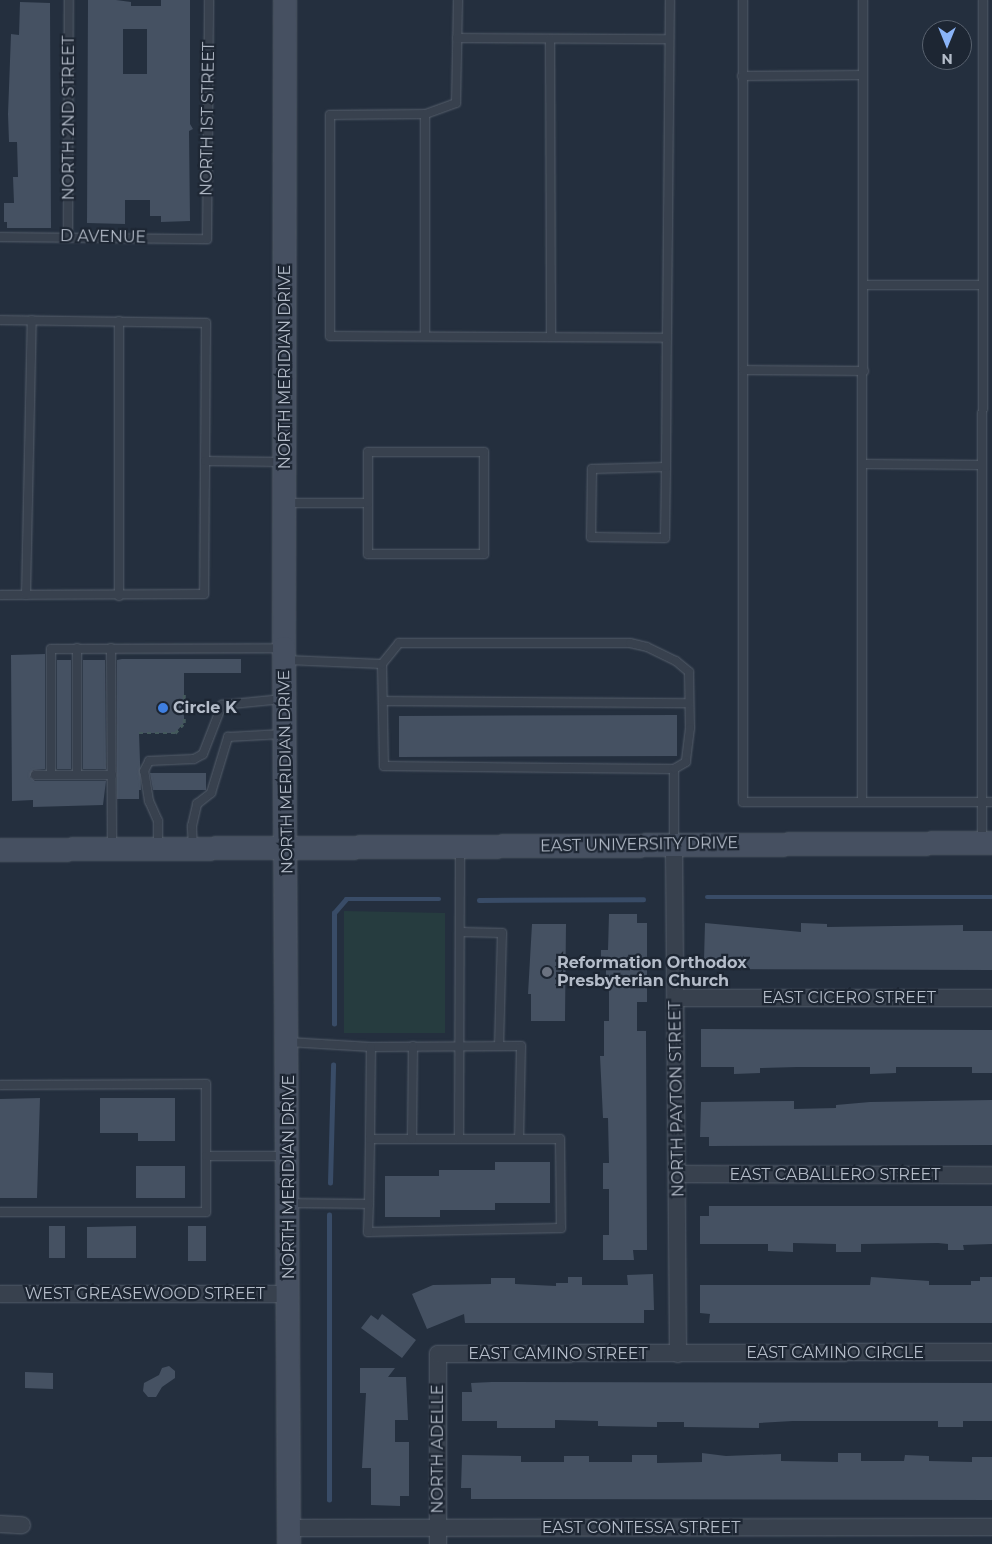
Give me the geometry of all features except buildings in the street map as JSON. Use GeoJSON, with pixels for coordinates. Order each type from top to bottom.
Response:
{"type":"FeatureCollection","features":[{"type":"Feature","properties":{"kind":"street","name":"NORTH MERIDIAN DRIVE"},"geometry":{"type":"LineString","coordinates":[[285,0],[284,654],[290,1294],[289,1536]]}},
{"type":"Feature","properties":{"kind":"street","name":"EAST UNIVERSITY DRIVE"},"geometry":{"type":"LineString","coordinates":[[0,850],[987,843]]}},
{"type":"Feature","properties":{"kind":"street","name":"NORTH PAYTON STREET"},"geometry":{"type":"LineString","coordinates":[[674,845],[678,1354]]}},
{"type":"Feature","properties":{"kind":"street","name":"EAST CICERO STREET"},"geometry":{"type":"LineString","coordinates":[[676,998],[992,998]]}},
{"type":"Feature","properties":{"kind":"street","name":"EAST CABALLERO STREET"},"geometry":{"type":"LineString","coordinates":[[678,1174],[992,1175]]}},
{"type":"Feature","properties":{"kind":"street","name":"WEST GREASEWOOD STREET"},"geometry":{"type":"LineString","coordinates":[[0,1294],[290,1294]]}},
{"type":"Feature","properties":{"kind":"street","name":"EAST CAMINO CIRCLE"},"geometry":{"type":"LineString","coordinates":[[678,1354],[992,1352]]}},
{"type":"Feature","properties":{"kind":"street","name":"EAST CAMINO STREET"},"geometry":{"type":"LineString","coordinates":[[438,1354],[678,1354]]}},
{"type":"Feature","properties":{"kind":"street","name":"NORTH ADELLE"},"geometry":{"type":"LineString","coordinates":[[438,1354],[438,1536]]}},
{"type":"Feature","properties":{"kind":"street"},"geometry":{"type":"LineString","coordinates":[[0,1524],[22,1525]]}},
{"type":"Feature","properties":{"kind":"street","name":"EAST CONTESSA STREET"},"geometry":{"type":"LineString","coordinates":[[289,1536],[438,1536],[992,1528]]}},
{"type":"Feature","properties":{"kind":"lane","name":"NORTH 2ND STREET"},"geometry":{"type":"LineString","coordinates":[[68,237],[70,0]]}},
{"type":"Feature","properties":{"kind":"lane","name":"NORTH 1ST STREET"},"geometry":{"type":"LineString","coordinates":[[207,239],[209,0]]}},
{"type":"Feature","properties":{"kind":"lane"},"geometry":{"type":"LineString","coordinates":[[458,0],[456,103],[425,114],[330,115],[330,336],[667,338]]}},
{"type":"Feature","properties":{"kind":"lane"},"geometry":{"type":"LineString","coordinates":[[666,467],[592,469],[591,537],[666,538],[670,0]]}},
{"type":"Feature","properties":{"kind":"lane"},"geometry":{"type":"LineString","coordinates":[[743,0],[743,802],[992,802]]}},
{"type":"Feature","properties":{"kind":"lane"},"geometry":{"type":"LineString","coordinates":[[862,802],[863,0]]}},
{"type":"Feature","properties":{"kind":"lane"},"geometry":{"type":"LineString","coordinates":[[983,0],[983,802],[987,843]]}},
{"type":"Feature","properties":{"kind":"lane"},"geometry":{"type":"LineString","coordinates":[[457,38],[669,40]]}},
{"type":"Feature","properties":{"kind":"lane"},"geometry":{"type":"LineString","coordinates":[[550,39],[551,337]]}},
{"type":"Feature","properties":{"kind":"lane"},"geometry":{"type":"LineString","coordinates":[[742,76],[862,75]]}},
{"type":"Feature","properties":{"kind":"lane"},"geometry":{"type":"LineString","coordinates":[[425,114],[425,336]]}},
{"type":"Feature","properties":{"kind":"lane","name":"D AVENUE"},"geometry":{"type":"LineString","coordinates":[[0,238],[207,239]]}},
{"type":"Feature","properties":{"kind":"lane"},"geometry":{"type":"LineString","coordinates":[[864,285],[982,285]]}},
{"type":"Feature","properties":{"kind":"lane"},"geometry":{"type":"LineString","coordinates":[[0,320],[206,323],[204,594],[119,596],[0,595]]}},
{"type":"Feature","properties":{"kind":"lane"},"geometry":{"type":"LineString","coordinates":[[26,595],[32,320]]}},
{"type":"Feature","properties":{"kind":"lane"},"geometry":{"type":"LineString","coordinates":[[119,321],[119,596]]}},
{"type":"Feature","properties":{"kind":"lane"},"geometry":{"type":"LineString","coordinates":[[743,370],[864,371]]}},
{"type":"Feature","properties":{"kind":"lane"},"geometry":{"type":"LineString","coordinates":[[982,372],[992,372]]}},
{"type":"Feature","properties":{"kind":"lane"},"geometry":{"type":"LineString","coordinates":[[368,452],[484,452],[484,554],[368,554],[368,503],[368,452]]}},
{"type":"Feature","properties":{"kind":"lane"},"geometry":{"type":"LineString","coordinates":[[205,461],[284,462]]}},
{"type":"Feature","properties":{"kind":"lane"},"geometry":{"type":"LineString","coordinates":[[863,464],[982,465]]}},
{"type":"Feature","properties":{"kind":"lane"},"geometry":{"type":"LineString","coordinates":[[284,503],[368,503]]}},
{"type":"Feature","properties":{"kind":"lane"},"geometry":{"type":"LineString","coordinates":[[630,643],[676,660],[689,672],[686,762],[674,769],[384,766],[382,664],[399,644],[630,643]]}},
{"type":"Feature","properties":{"kind":"lane"},"geometry":{"type":"LineString","coordinates":[[77,648],[78,775]]}},
{"type":"Feature","properties":{"kind":"lane"},"geometry":{"type":"LineString","coordinates":[[112,648],[112,850]]}},
{"type":"Feature","properties":{"kind":"lane"},"geometry":{"type":"LineString","coordinates":[[51,775],[51,649],[112,648],[284,654],[382,664]]}},
{"type":"Feature","properties":{"kind":"lane"},"geometry":{"type":"LineString","coordinates":[[159,850],[158,821],[149,800],[144,771],[149,762],[194,759],[202,754],[222,704],[285,699]]}},
{"type":"Feature","properties":{"kind":"lane"},"geometry":{"type":"LineString","coordinates":[[382,701],[689,703]]}},
{"type":"Feature","properties":{"kind":"lane"},"geometry":{"type":"LineString","coordinates":[[193,850],[192,826],[197,804],[211,793],[228,737],[285,734]]}},
{"type":"Feature","properties":{"kind":"lane"},"geometry":{"type":"LineString","coordinates":[[674,769],[674,845]]}},
{"type":"Feature","properties":{"kind":"lane"},"geometry":{"type":"LineString","coordinates":[[35,775],[112,774]]}},
{"type":"Feature","properties":{"kind":"lane"},"geometry":{"type":"LineString","coordinates":[[459,1139],[461,1046],[460,847]]}},
{"type":"Feature","properties":{"kind":"lane"},"geometry":{"type":"LineString","coordinates":[[460,932],[502,933],[499,1046]]}},
{"type":"Feature","properties":{"kind":"lane"},"geometry":{"type":"LineString","coordinates":[[288,1042],[371,1047],[521,1046],[519,1138]]}},
{"type":"Feature","properties":{"kind":"lane"},"geometry":{"type":"LineString","coordinates":[[412,1139],[413,1046]]}},
{"type":"Feature","properties":{"kind":"lane"},"geometry":{"type":"LineString","coordinates":[[370,1139],[560,1139],[561,1228],[368,1232],[371,1047]]}},
{"type":"Feature","properties":{"kind":"lane"},"geometry":{"type":"LineString","coordinates":[[0,1084],[206,1084],[206,1212],[0,1212]]}},
{"type":"Feature","properties":{"kind":"lane"},"geometry":{"type":"LineString","coordinates":[[206,1156],[288,1156]]}},
{"type":"Feature","properties":{"kind":"lane"},"geometry":{"type":"LineString","coordinates":[[289,1203],[369,1204]]}},
{"type":"Feature","properties":{"kind":"path"},"geometry":{"type":"LineString","coordinates":[[139,733],[175,733],[184,723],[184,691]]}},
{"type":"Feature","properties":{"kind":"green space"},"geometry":{"type":"Polygon","coordinates":[[[344,911],[445,913],[445,1033],[344,1033],[344,911]]]}},
{"type":"Feature","properties":{"kind":"waterway"},"geometry":{"type":"LineString","coordinates":[[707,897],[992,897]]}},
{"type":"Feature","properties":{"kind":"waterway"},"geometry":{"type":"LineString","coordinates":[[334,1024],[334,913],[346,899],[439,899]]}},
{"type":"Feature","properties":{"kind":"waterway"},"geometry":{"type":"LineString","coordinates":[[479,900],[643,899]]}},
{"type":"Feature","properties":{"kind":"waterway"},"geometry":{"type":"LineString","coordinates":[[330,1183],[333,1065]]}},
{"type":"Feature","properties":{"kind":"waterway"},"geometry":{"type":"LineString","coordinates":[[329,1215],[329,1500]]}},
{"type":"Feature","properties":{"kind":"place","name":"Circle K"},"geometry":{"type":"Point","coordinates":[163,708]}},
{"type":"Feature","properties":{"kind":"place","name":"Reformation Orthodox Presbyterian Church"},"geometry":{"type":"Point","coordinates":[547,972]}}]}
